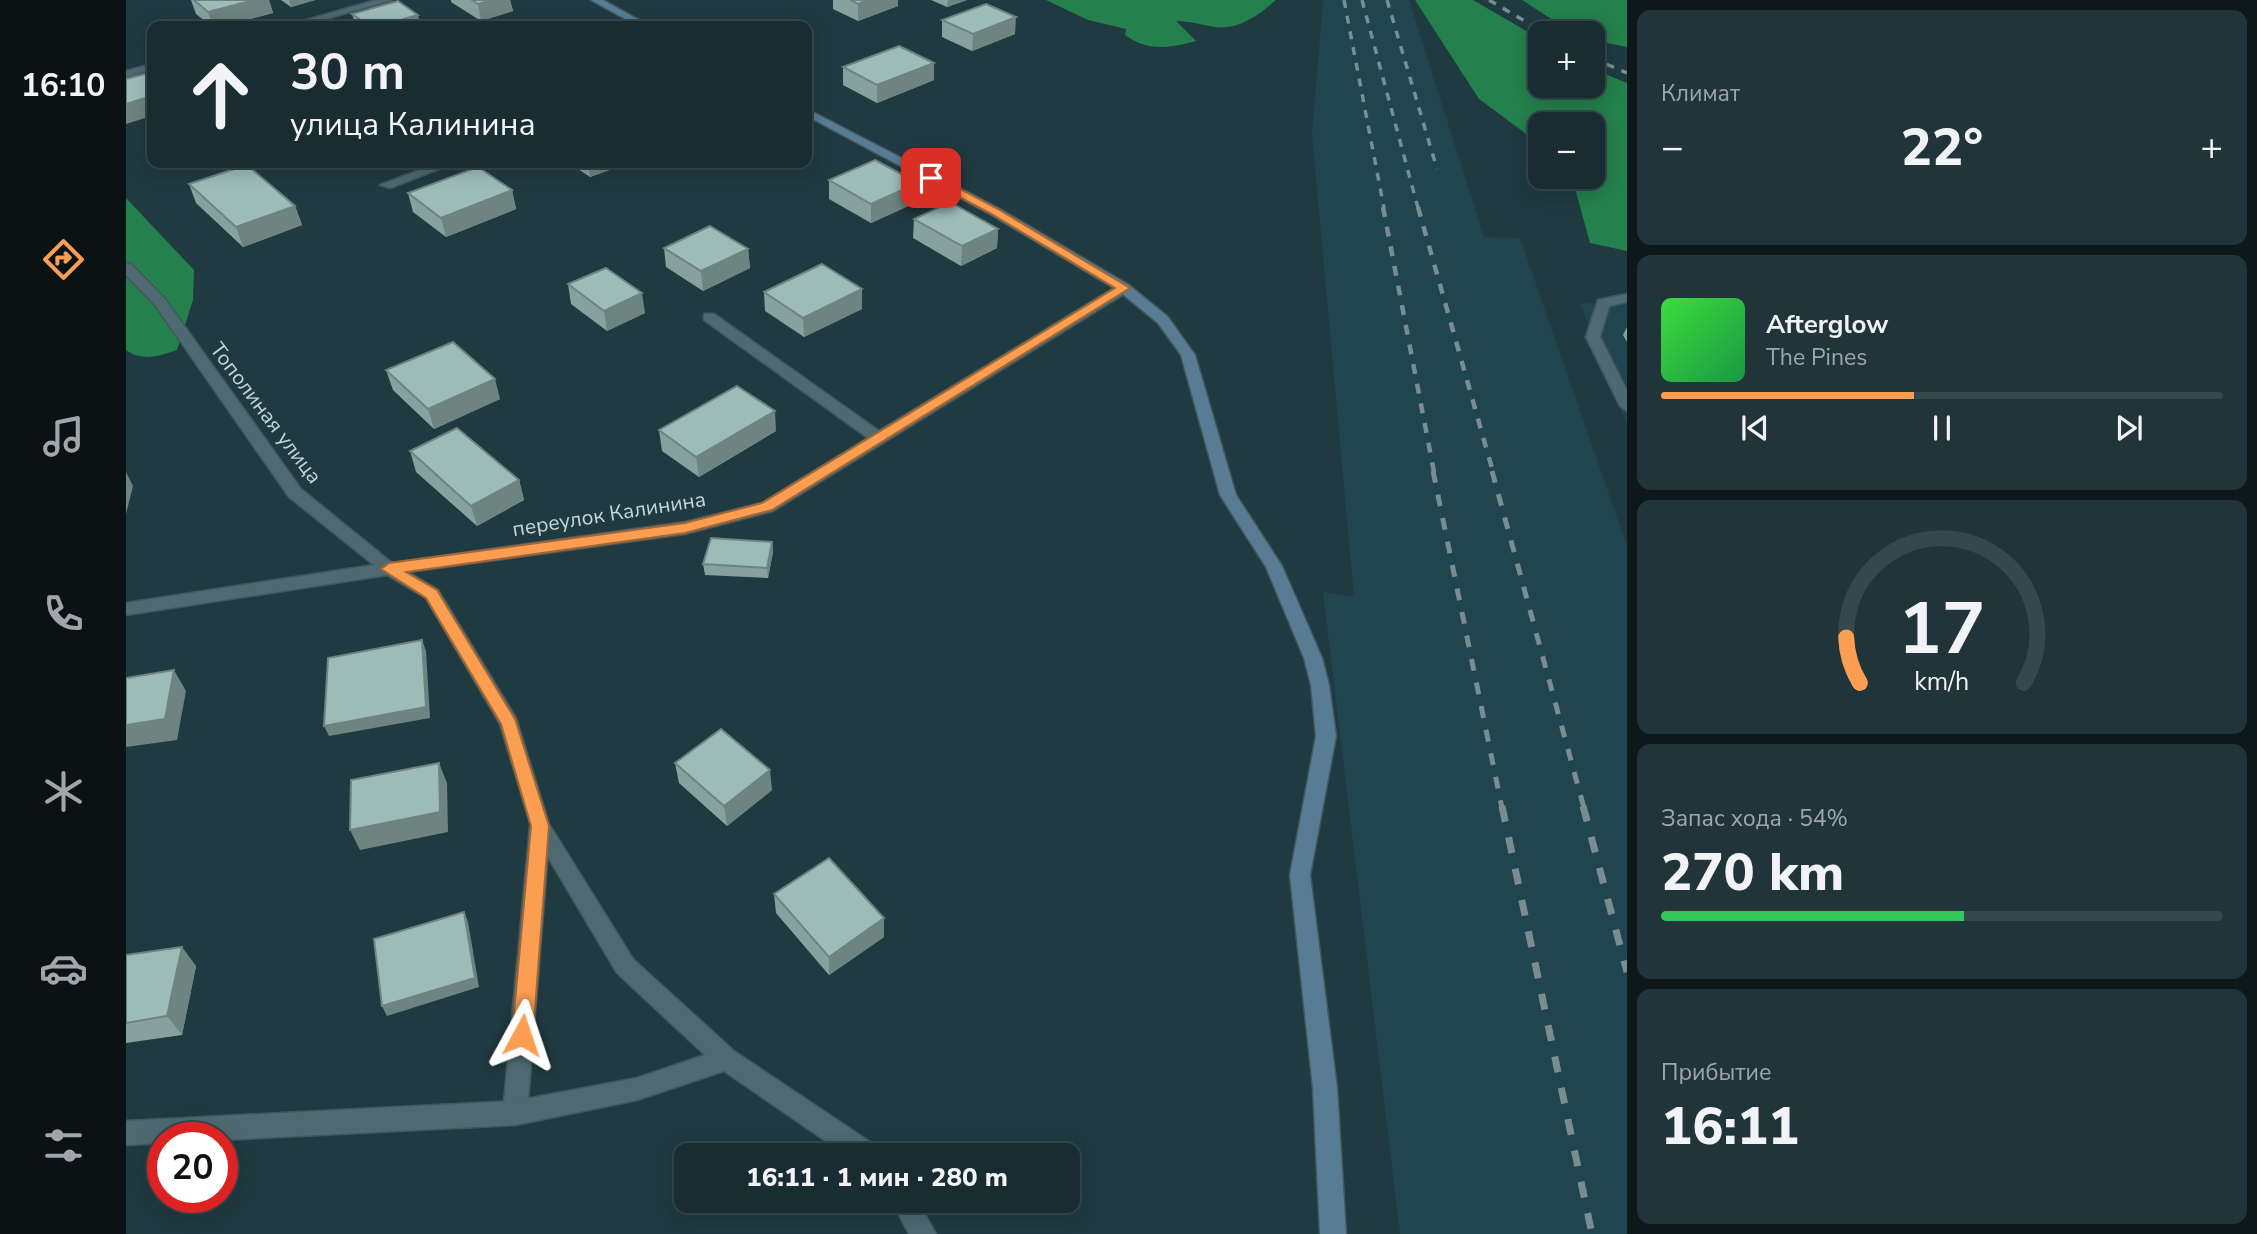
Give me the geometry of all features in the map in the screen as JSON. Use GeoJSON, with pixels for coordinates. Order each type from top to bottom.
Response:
{"type":"FeatureCollection","features":[{"type":"Feature","properties":{"kind":"street"},"geometry":{"type":"LineString","coordinates":[[309,21],[387,0]]}},
{"type":"Feature","properties":{"kind":"street"},"geometry":{"type":"LineString","coordinates":[[596,0],[636,21]]}},
{"type":"Feature","properties":{"kind":"street"},"geometry":{"type":"LineString","coordinates":[[126,74],[147,68]]}},
{"type":"Feature","properties":{"kind":"street"},"geometry":{"type":"LineString","coordinates":[[812,116],[994,211],[1124,288],[1163,320],[1188,355],[1228,495],[1274,566],[1313,657],[1320,685],[1326,736],[1300,875],[1325,1088],[1333,1234]]}},
{"type":"Feature","properties":{"kind":"street"},"geometry":{"type":"LineString","coordinates":[[386,185],[434,168]]}},
{"type":"Feature","properties":{"kind":"street","name":"Тополиная улица"},"geometry":{"type":"LineString","coordinates":[[126,267],[160,302],[295,493],[389,569],[432,594],[509,723],[540,826]]}},
{"type":"Feature","properties":{"kind":"street","name":"переулок Калинина"},"geometry":{"type":"LineString","coordinates":[[126,609],[685,528],[767,507],[1124,288]]}},
{"type":"Feature","properties":{"kind":"street"},"geometry":{"type":"LineString","coordinates":[[1627,298],[1602,303],[1593,337],[1627,407]]}},
{"type":"Feature","properties":{"kind":"street"},"geometry":{"type":"LineString","coordinates":[[709,317],[880,439]]}},
{"type":"Feature","properties":{"kind":"street"},"geometry":{"type":"LineString","coordinates":[[540,826],[625,966],[726,1059],[849,1143]]}},
{"type":"Feature","properties":{"kind":"street"},"geometry":{"type":"LineString","coordinates":[[516,1113],[540,826]]}},
{"type":"Feature","properties":{"kind":"street"},"geometry":{"type":"LineString","coordinates":[[126,1133],[516,1113],[637,1089],[726,1059]]}},
{"type":"Feature","properties":{"kind":"street"},"geometry":{"type":"LineString","coordinates":[[911,1213],[923,1234]]}},
{"type":"Feature","properties":{"kind":"shaded area"},"geometry":{"type":"Polygon","coordinates":[[[1323,0],[1409,0],[1484,237],[1520,238],[1627,546],[1627,1234],[1400,1234],[1323,592],[1354,597],[1312,134],[1323,0]]]}},
{"type":"Feature","properties":{"kind":"shaded area"},"geometry":{"type":"Polygon","coordinates":[[[1580,303],[1627,304],[1627,426],[1593,337],[1580,303]]]}},
{"type":"Feature","properties":{"kind":"green space"},"geometry":{"type":"Polygon","coordinates":[[[1046,0],[1276,0],[1256,16],[1232,26],[1215,27],[1176,21],[1196,41],[1159,47],[1134,40],[1125,35],[1126,29],[1088,20],[1046,0]]]}},
{"type":"Feature","properties":{"kind":"green space"},"geometry":{"type":"Polygon","coordinates":[[[1415,0],[1473,0],[1528,32],[1528,98],[1605,98],[1605,74],[1627,83],[1627,251],[1590,243],[1575,189],[1605,189],[1605,112],[1528,112],[1528,135],[1479,99],[1415,0]]]}},
{"type":"Feature","properties":{"kind":"green space"},"geometry":{"type":"Polygon","coordinates":[[[1522,0],[1627,0],[1627,47],[1605,42],[1605,21],[1554,21],[1522,0]]]}},
{"type":"Feature","properties":{"kind":"green space"},"geometry":{"type":"Polygon","coordinates":[[[126,198],[194,270],[193,300],[177,350],[158,356],[138,356],[126,350],[126,198]]]}},
{"type":"Feature","properties":{"kind":"building"},"geometry":{"type":"Polygon","coordinates":[[[194,0],[254,0],[208,12],[194,0]]]}},
{"type":"Feature","properties":{"kind":"building"},"geometry":{"type":"Polygon","coordinates":[[[472,0],[491,0],[478,4],[472,0]]]}},
{"type":"Feature","properties":{"kind":"building"},"geometry":{"type":"Polygon","coordinates":[[[850,0],[868,0],[858,4],[850,0]]]}},
{"type":"Feature","properties":{"kind":"building"},"geometry":{"type":"Polygon","coordinates":[[[398,1],[418,15],[397,21],[362,21],[352,14],[398,1]]]}},
{"type":"Feature","properties":{"kind":"building"},"geometry":{"type":"Polygon","coordinates":[[[986,4],[1016,17],[973,34],[942,20],[986,4]]]}},
{"type":"Feature","properties":{"kind":"building"},"geometry":{"type":"Polygon","coordinates":[[[899,46],[934,63],[877,85],[843,67],[899,46]]]}},
{"type":"Feature","properties":{"kind":"building"},"geometry":{"type":"Polygon","coordinates":[[[147,73],[147,98],[126,104],[126,79],[147,73]]]}},
{"type":"Feature","properties":{"kind":"building"},"geometry":{"type":"Polygon","coordinates":[[[875,160],[918,183],[871,204],[829,180],[875,160]]]}},
{"type":"Feature","properties":{"kind":"building"},"geometry":{"type":"Polygon","coordinates":[[[238,168],[251,168],[295,206],[236,227],[189,184],[238,168]]]}},
{"type":"Feature","properties":{"kind":"building"},"geometry":{"type":"Polygon","coordinates":[[[475,168],[479,168],[512,190],[441,218],[408,193],[475,168]]]}},
{"type":"Feature","properties":{"kind":"building"},"geometry":{"type":"Polygon","coordinates":[[[950,202],[998,229],[962,246],[914,219],[950,202]]]}},
{"type":"Feature","properties":{"kind":"building"},"geometry":{"type":"Polygon","coordinates":[[[710,226],[748,249],[701,271],[664,248],[710,226]]]}},
{"type":"Feature","properties":{"kind":"building"},"geometry":{"type":"Polygon","coordinates":[[[822,264],[862,289],[803,318],[764,292],[822,264]]]}},
{"type":"Feature","properties":{"kind":"building"},"geometry":{"type":"Polygon","coordinates":[[[606,268],[642,293],[604,311],[568,284],[606,268]]]}},
{"type":"Feature","properties":{"kind":"building"},"geometry":{"type":"Polygon","coordinates":[[[453,342],[495,379],[428,409],[386,370],[453,342]]]}},
{"type":"Feature","properties":{"kind":"building"},"geometry":{"type":"Polygon","coordinates":[[[737,386],[775,411],[696,457],[659,430],[737,386]]]}},
{"type":"Feature","properties":{"kind":"building"},"geometry":{"type":"Polygon","coordinates":[[[457,428],[519,480],[471,506],[410,451],[457,428]]]}},
{"type":"Feature","properties":{"kind":"building"},"geometry":{"type":"Polygon","coordinates":[[[711,538],[772,542],[767,568],[703,564],[711,538]]]}},
{"type":"Feature","properties":{"kind":"building"},"geometry":{"type":"Polygon","coordinates":[[[422,640],[426,707],[324,726],[328,658],[422,640]]]}},
{"type":"Feature","properties":{"kind":"building"},"geometry":{"type":"Polygon","coordinates":[[[174,670],[165,719],[126,725],[126,678],[174,670]]]}},
{"type":"Feature","properties":{"kind":"building"},"geometry":{"type":"Polygon","coordinates":[[[721,729],[770,770],[724,806],[675,763],[721,729]]]}},
{"type":"Feature","properties":{"kind":"building"},"geometry":{"type":"Polygon","coordinates":[[[439,763],[440,812],[350,830],[351,780],[439,763]]]}},
{"type":"Feature","properties":{"kind":"building"},"geometry":{"type":"Polygon","coordinates":[[[829,858],[884,918],[829,957],[774,894],[829,858]]]}},
{"type":"Feature","properties":{"kind":"building"},"geometry":{"type":"Polygon","coordinates":[[[464,912],[475,978],[382,1006],[374,939],[464,912]]]}},
{"type":"Feature","properties":{"kind":"building"},"geometry":{"type":"Polygon","coordinates":[[[182,947],[167,1016],[126,1023],[126,955],[182,947]]]}},
{"type":"Feature","properties":{"kind":"railway"},"geometry":{"type":"LineString","coordinates":[[1344,0],[1384,208]]}},
{"type":"Feature","properties":{"kind":"railway"},"geometry":{"type":"LineString","coordinates":[[1362,0],[1418,208]]}},
{"type":"Feature","properties":{"kind":"railway"},"geometry":{"type":"LineString","coordinates":[[1387,0],[1437,169]]}},
{"type":"Feature","properties":{"kind":"railway"},"geometry":{"type":"LineString","coordinates":[[1489,0],[1528,23]]}},
{"type":"Feature","properties":{"kind":"railway"},"geometry":{"type":"LineString","coordinates":[[1605,64],[1627,73]]}},
{"type":"Feature","properties":{"kind":"railway"},"geometry":{"type":"LineString","coordinates":[[1383,207],[1434,472]]}},
{"type":"Feature","properties":{"kind":"railway"},"geometry":{"type":"LineString","coordinates":[[1418,207],[1493,472]]}},
{"type":"Feature","properties":{"kind":"railway"},"geometry":{"type":"LineString","coordinates":[[1433,471],[1502,808]]}},
{"type":"Feature","properties":{"kind":"railway"},"geometry":{"type":"LineString","coordinates":[[1492,471],[1584,808]]}},
{"type":"Feature","properties":{"kind":"railway"},"geometry":{"type":"LineString","coordinates":[[1502,806],[1592,1234]]}},
{"type":"Feature","properties":{"kind":"railway"},"geometry":{"type":"LineString","coordinates":[[1583,806],[1627,972]]}},
{"type":"Feature","properties":{"kind":"route"},"geometry":{"type":"LineString","coordinates":[[522,1035],[540,826],[509,723],[432,594],[389,569],[685,528],[767,507],[1124,288],[994,211],[931,178]]}}]}
